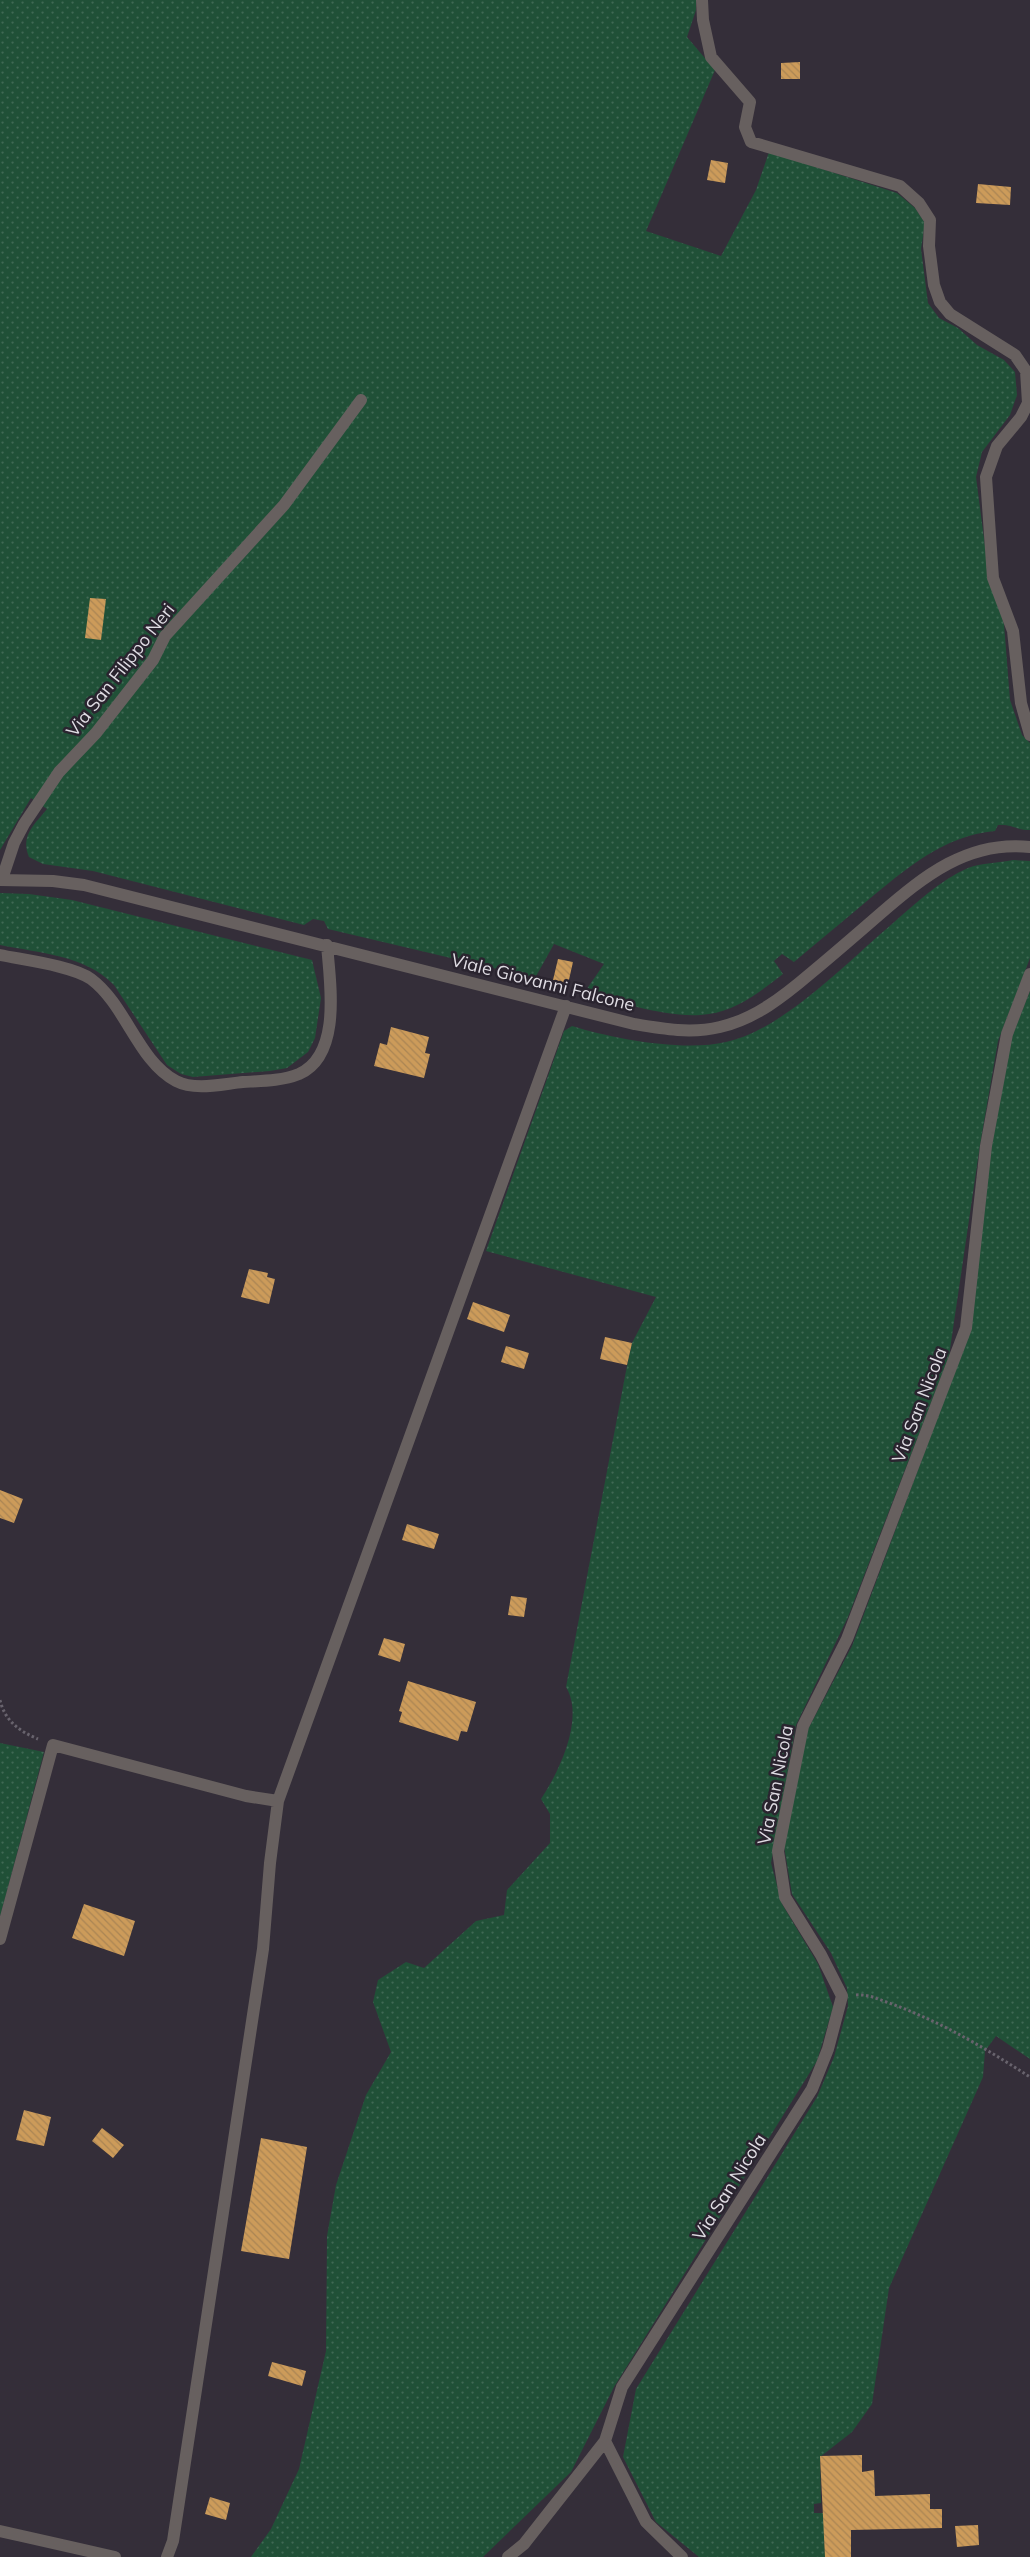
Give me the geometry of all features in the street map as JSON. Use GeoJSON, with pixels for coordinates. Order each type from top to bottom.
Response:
{"type":"FeatureCollection","features":[{"type":"Feature","properties":{"kind":"street"},"geometry":{"type":"LineString","coordinates":[[702,0],[711,57],[750,102],[745,127],[751,142],[900,186],[919,203],[930,220],[929,246],[934,285],[940,302],[950,314],[1014,356],[1026,372],[1028,403],[1021,417],[997,446],[986,477],[993,578],[1013,631],[1021,703],[1030,735]]}},
{"type":"Feature","properties":{"kind":"street","name":"Via San Filippo Neri"},"geometry":{"type":"LineString","coordinates":[[1,880],[14,843],[59,772],[96,733],[153,660],[165,636],[284,505],[361,400]]}},
{"type":"Feature","properties":{"kind":"street","name":"Viale Giovanni Falcone"},"geometry":{"type":"LineString","coordinates":[[1,880],[53,881],[84,885],[661,1029],[702,1030],[721,1027],[762,1010],[789,991],[914,885],[938,868],[958,857],[976,851],[998,846],[1030,847]]}},
{"type":"Feature","properties":{"kind":"street"},"geometry":{"type":"LineString","coordinates":[[0,954],[73,971],[90,979],[107,994],[157,1066],[177,1082],[192,1086],[277,1080],[298,1074],[312,1066],[322,1053],[327,1038],[332,999],[327,945]]}},
{"type":"Feature","properties":{"kind":"street","name":"Via San Nicola"},"geometry":{"type":"LineString","coordinates":[[508,2557],[524,2544],[605,2442],[622,2387],[812,2089],[828,2049],[842,1996],[821,1955],[785,1897],[778,1851],[803,1726],[847,1639],[966,1328],[986,1146],[1007,1034],[1030,974]]}},
{"type":"Feature","properties":{"kind":"street"},"geometry":{"type":"LineString","coordinates":[[167,2557],[173,2541],[263,1949],[270,1863],[278,1801],[566,1006]]}},
{"type":"Feature","properties":{"kind":"street"},"geometry":{"type":"LineString","coordinates":[[0,1939],[53,1745],[246,1796],[278,1801]]}},
{"type":"Feature","properties":{"kind":"street"},"geometry":{"type":"LineString","coordinates":[[605,2442],[646,2522],[682,2557]]}},
{"type":"Feature","properties":{"kind":"street"},"geometry":{"type":"LineString","coordinates":[[0,2531],[115,2557]]}},
{"type":"Feature","properties":{"kind":"path"},"geometry":{"type":"LineString","coordinates":[[0,1700],[8,1719],[22,1732],[53,1745]]}},
{"type":"Feature","properties":{"kind":"path"},"geometry":{"type":"LineString","coordinates":[[842,1996],[864,1994],[907,2010],[952,2030],[1030,2077]]}},
{"type":"Feature","properties":{"kind":"green space"},"geometry":{"type":"Polygon","coordinates":[[[0,0],[696,0],[696,10],[687,37],[715,70],[646,231],[721,256],[756,190],[769,152],[897,193],[915,208],[925,223],[921,249],[928,303],[939,318],[958,328],[977,345],[1004,360],[1015,372],[1017,395],[1010,415],[982,452],[976,477],[989,577],[1004,624],[1010,700],[1022,735],[1030,743],[1030,830],[998,825],[995,831],[959,839],[942,847],[911,866],[794,962],[782,954],[774,961],[783,974],[757,993],[739,1004],[719,1012],[694,1015],[679,1015],[646,1009],[584,993],[604,964],[554,944],[535,978],[328,929],[324,921],[313,919],[304,925],[93,871],[43,864],[29,857],[26,843],[33,826],[47,809],[31,798],[0,850],[0,0]]]}},
{"type":"Feature","properties":{"kind":"green space"},"geometry":{"type":"Polygon","coordinates":[[[1013,860],[1030,861],[1030,958],[998,1041],[980,1145],[949,1356],[848,1617],[796,1725],[771,1863],[782,1904],[818,1964],[833,2007],[817,2061],[614,2387],[571,2472],[483,2557],[251,2557],[271,2529],[299,2469],[326,2351],[327,2236],[336,2185],[366,2095],[391,2052],[373,2002],[378,1980],[406,1962],[424,1968],[476,1921],[504,1915],[507,1890],[550,1843],[550,1814],[541,1799],[562,1760],[571,1729],[573,1714],[571,1700],[566,1687],[626,1371],[632,1343],[656,1297],[486,1251],[564,1031],[572,1026],[649,1043],[690,1046],[726,1042],[748,1035],[770,1024],[814,993],[919,901],[948,879],[973,866],[1013,860]]]}},
{"type":"Feature","properties":{"kind":"green space"},"geometry":{"type":"Polygon","coordinates":[[[0,893],[29,894],[72,900],[312,960],[321,998],[315,1038],[308,1052],[287,1068],[193,1077],[181,1074],[167,1065],[114,985],[102,975],[75,961],[46,953],[0,945],[0,893]]]}},
{"type":"Feature","properties":{"kind":"green space"},"geometry":{"type":"Polygon","coordinates":[[[1030,991],[1030,2059],[996,2036],[985,2051],[983,2077],[889,2288],[872,2404],[852,2432],[820,2457],[821,2503],[814,2504],[814,2513],[824,2513],[825,2557],[699,2557],[656,2522],[623,2457],[636,2389],[817,2097],[834,2057],[848,2006],[847,1988],[831,1953],[792,1894],[784,1846],[807,1731],[852,1646],[971,1328],[991,1149],[1012,1036],[1030,991]]]}},
{"type":"Feature","properties":{"kind":"green space"},"geometry":{"type":"Polygon","coordinates":[[[0,1743],[44,1752],[0,1917],[0,1743]]]}},
{"type":"Feature","properties":{"kind":"building"},"geometry":{"type":"Polygon","coordinates":[[[800,62],[800,79],[781,79],[781,63],[800,62]]]}},
{"type":"Feature","properties":{"kind":"building"},"geometry":{"type":"Polygon","coordinates":[[[711,160],[728,163],[725,183],[707,180],[711,160]]]}},
{"type":"Feature","properties":{"kind":"building"},"geometry":{"type":"Polygon","coordinates":[[[978,184],[1011,187],[1010,205],[976,203],[978,184]]]}},
{"type":"Feature","properties":{"kind":"building"},"geometry":{"type":"Polygon","coordinates":[[[90,598],[106,599],[101,640],[85,638],[90,598]]]}},
{"type":"Feature","properties":{"kind":"building"},"geometry":{"type":"Polygon","coordinates":[[[558,959],[573,962],[568,984],[553,980],[558,959]]]}},
{"type":"Feature","properties":{"kind":"building"},"geometry":{"type":"Polygon","coordinates":[[[391,1027],[429,1037],[425,1053],[430,1054],[424,1078],[374,1066],[380,1043],[387,1045],[391,1027]]]}},
{"type":"Feature","properties":{"kind":"building"},"geometry":{"type":"Polygon","coordinates":[[[249,1269],[268,1273],[267,1277],[275,1279],[269,1304],[241,1297],[249,1269]]]}},
{"type":"Feature","properties":{"kind":"building"},"geometry":{"type":"Polygon","coordinates":[[[473,1302],[510,1315],[504,1332],[467,1319],[473,1302]]]}},
{"type":"Feature","properties":{"kind":"building"},"geometry":{"type":"Polygon","coordinates":[[[605,1337],[632,1343],[627,1365],[600,1359],[605,1337]]]}},
{"type":"Feature","properties":{"kind":"building"},"geometry":{"type":"Polygon","coordinates":[[[506,1346],[529,1353],[524,1369],[501,1362],[506,1346]]]}},
{"type":"Feature","properties":{"kind":"building"},"geometry":{"type":"Polygon","coordinates":[[[0,1490],[23,1499],[14,1523],[0,1518],[0,1490]]]}},
{"type":"Feature","properties":{"kind":"building"},"geometry":{"type":"Polygon","coordinates":[[[407,1524],[439,1534],[434,1549],[402,1540],[407,1524]]]}},
{"type":"Feature","properties":{"kind":"building"},"geometry":{"type":"Polygon","coordinates":[[[511,1596],[527,1598],[524,1617],[508,1615],[511,1596]]]}},
{"type":"Feature","properties":{"kind":"building"},"geometry":{"type":"Polygon","coordinates":[[[384,1638],[405,1644],[400,1662],[378,1655],[384,1638]]]}},
{"type":"Feature","properties":{"kind":"building"},"geometry":{"type":"Polygon","coordinates":[[[408,1681],[476,1702],[467,1732],[461,1731],[458,1741],[399,1722],[402,1712],[399,1711],[408,1681]]]}},
{"type":"Feature","properties":{"kind":"building"},"geometry":{"type":"Polygon","coordinates":[[[84,1904],[135,1921],[124,1956],[72,1938],[84,1904]]]}},
{"type":"Feature","properties":{"kind":"building"},"geometry":{"type":"Polygon","coordinates":[[[24,2110],[51,2117],[44,2146],[16,2140],[24,2110]]]}},
{"type":"Feature","properties":{"kind":"building"},"geometry":{"type":"Polygon","coordinates":[[[102,2128],[124,2145],[113,2158],[92,2141],[102,2128]]]}},
{"type":"Feature","properties":{"kind":"building"},"geometry":{"type":"Polygon","coordinates":[[[261,2138],[307,2147],[289,2259],[241,2251],[261,2138]]]}},
{"type":"Feature","properties":{"kind":"building"},"geometry":{"type":"Polygon","coordinates":[[[272,2362],[306,2371],[302,2386],[268,2376],[272,2362]]]}},
{"type":"Feature","properties":{"kind":"building"},"geometry":{"type":"Polygon","coordinates":[[[862,2455],[862,2472],[874,2470],[875,2496],[930,2494],[930,2509],[942,2509],[942,2528],[851,2530],[851,2557],[825,2557],[820,2456],[862,2455]]]}},
{"type":"Feature","properties":{"kind":"building"},"geometry":{"type":"Polygon","coordinates":[[[210,2497],[230,2503],[226,2520],[205,2514],[210,2497]]]}},
{"type":"Feature","properties":{"kind":"building"},"geometry":{"type":"Polygon","coordinates":[[[978,2525],[979,2545],[957,2547],[955,2526],[978,2525]]]}}]}
